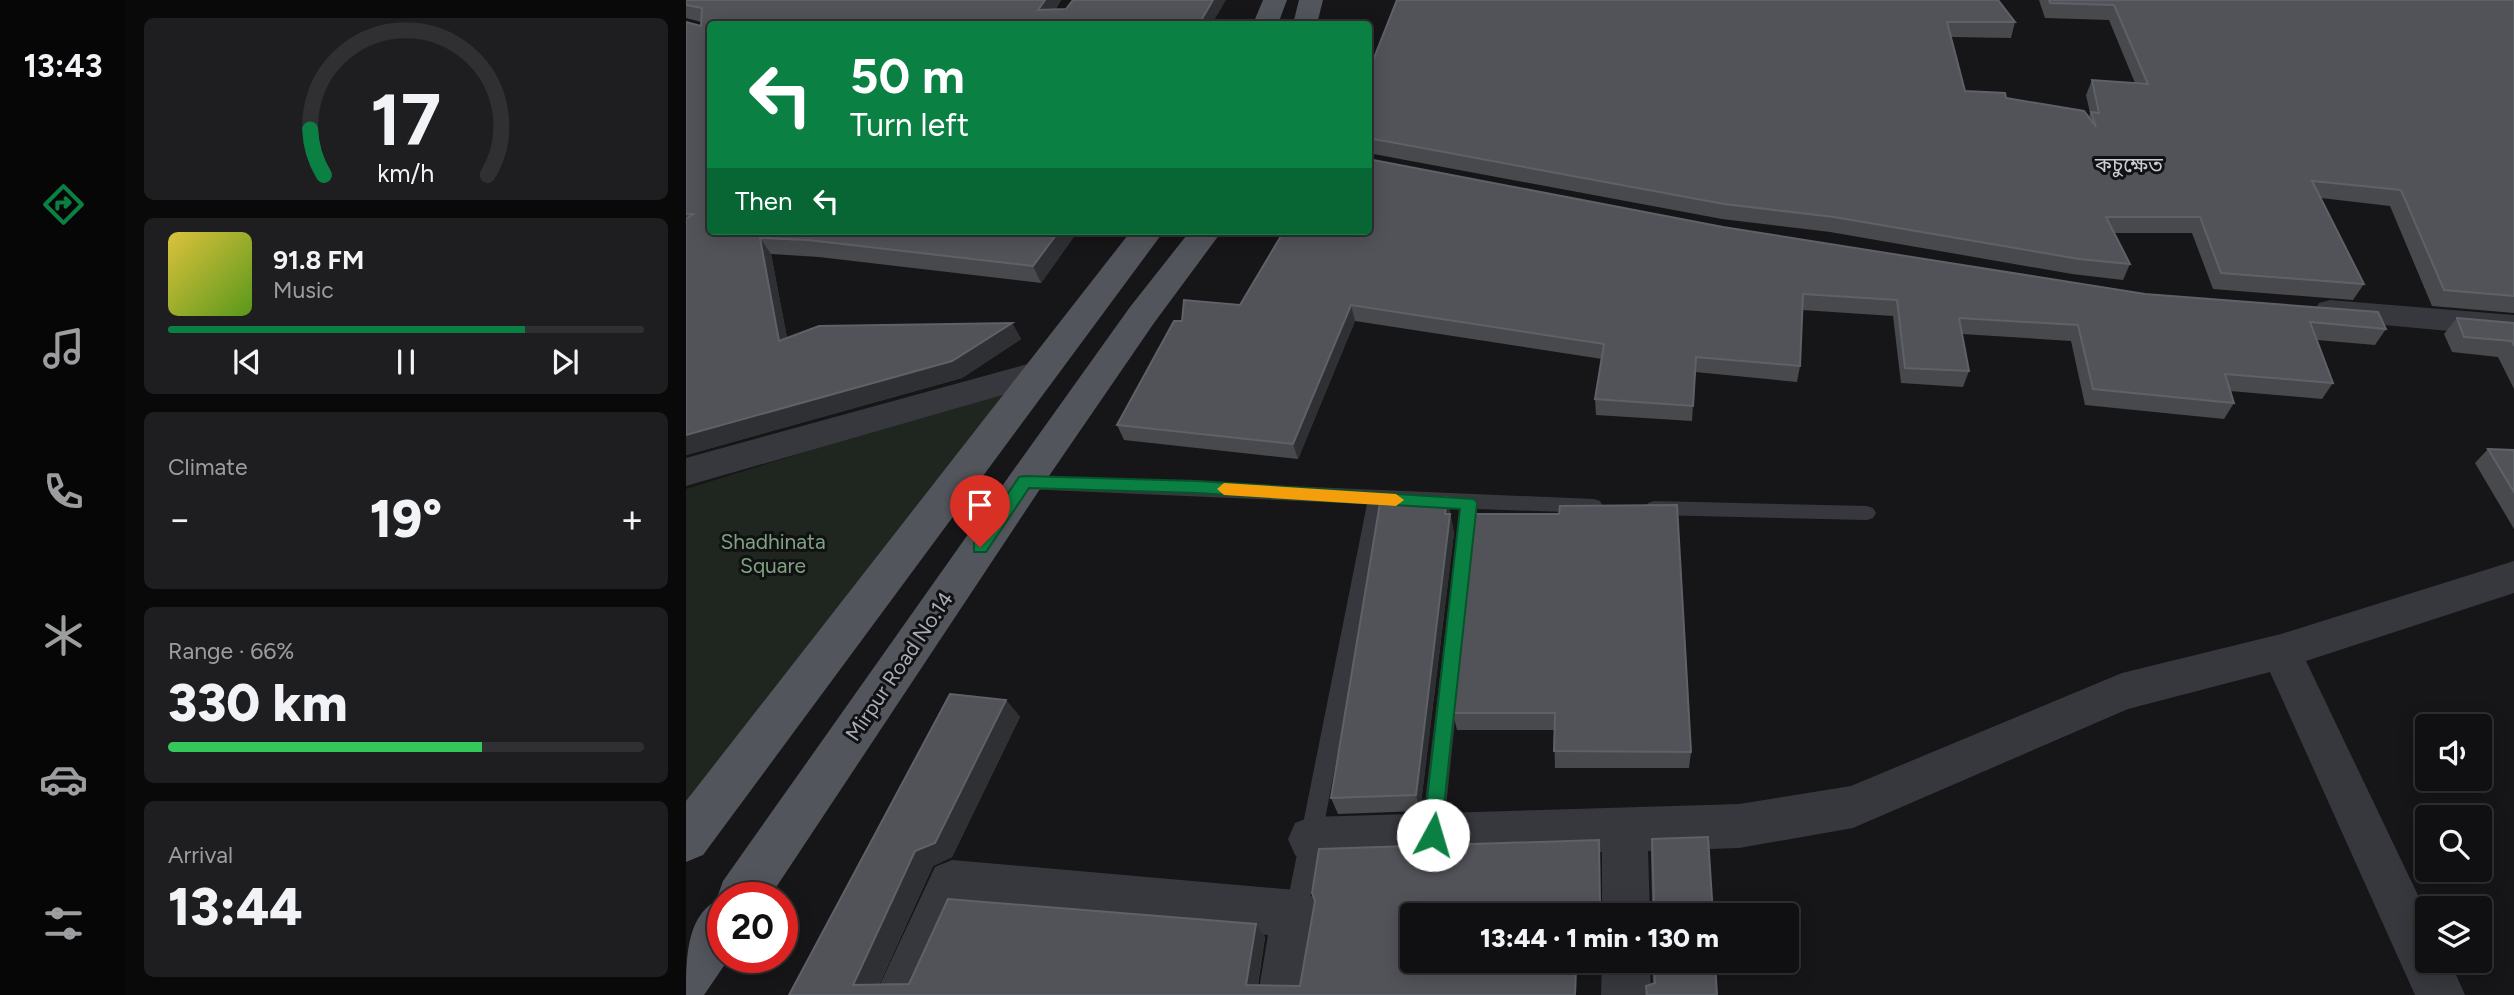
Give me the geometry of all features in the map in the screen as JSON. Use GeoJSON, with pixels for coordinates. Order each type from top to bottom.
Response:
{"type":"FeatureCollection","features":[{"type":"Feature","properties":{"kind":"main road"},"geometry":{"type":"LineString","coordinates":[[1267,21],[1275,0]]}},
{"type":"Feature","properties":{"kind":"main road"},"geometry":{"type":"LineString","coordinates":[[1306,21],[1311,0]]}},
{"type":"Feature","properties":{"kind":"main road"},"geometry":{"type":"LineString","coordinates":[[686,839],[1145,235]]}},
{"type":"Feature","properties":{"kind":"main road","name":"Mirpur Road No.14"},"geometry":{"type":"LineString","coordinates":[[751,882],[1142,314],[1203,235]]}},
{"type":"Feature","properties":{"kind":"main road"},"geometry":{"type":"LineString","coordinates":[[686,977],[707,946]]}},
{"type":"Feature","properties":{"kind":"street"},"geometry":{"type":"LineString","coordinates":[[2303,309],[2514,326]]}},
{"type":"Feature","properties":{"kind":"street"},"geometry":{"type":"LineString","coordinates":[[686,472],[1039,373]]}},
{"type":"Feature","properties":{"kind":"street"},"geometry":{"type":"LineString","coordinates":[[1311,839],[1739,826],[1853,807],[2122,692],[2281,652],[2514,577]]}},
{"type":"Feature","properties":{"kind":"street"},"geometry":{"type":"LineString","coordinates":[[2281,652],[2440,995]]}},
{"type":"Feature","properties":{"kind":"street"},"geometry":{"type":"LineString","coordinates":[[1625,830],[1626,903]]}},
{"type":"Feature","properties":{"kind":"street"},"geometry":{"type":"LineString","coordinates":[[900,995],[953,883],[1296,914],[1283,995]]}},
{"type":"Feature","properties":{"kind":"street"},"geometry":{"type":"LineString","coordinates":[[1626,973],[1626,995]]}},
{"type":"Feature","properties":{"kind":"lane"},"geometry":{"type":"LineString","coordinates":[[1025,482],[1197,487],[1377,499],[1606,507]]}},
{"type":"Feature","properties":{"kind":"lane"},"geometry":{"type":"LineString","coordinates":[[1296,914],[1377,499]]}},
{"type":"Feature","properties":{"kind":"lane"},"geometry":{"type":"LineString","coordinates":[[1433,835],[1469,503]]}},
{"type":"Feature","properties":{"kind":"lane"},"geometry":{"type":"LineString","coordinates":[[1634,507],[1867,513]]}},
{"type":"Feature","properties":{"kind":"green space","name":"Shadhinata Square"},"geometry":{"type":"Polygon","coordinates":[[[1014,387],[686,811],[686,489],[1014,387]]]}},
{"type":"Feature","properties":{"kind":"building"},"geometry":{"type":"Polygon","coordinates":[[[686,0],[1045,0],[1038,10],[1066,9],[1073,0],[1213,0],[1201,21],[707,21],[707,235],[1056,235],[1033,266],[808,240],[760,238],[779,341],[819,326],[1012,323],[952,361],[686,435],[686,219],[693,214],[686,214],[686,22],[701,26],[702,8],[686,5],[686,0]]]}},
{"type":"Feature","properties":{"kind":"building"},"geometry":{"type":"Polygon","coordinates":[[[1397,0],[1998,0],[2015,22],[1947,22],[1965,91],[2005,93],[2006,98],[2084,111],[2096,127],[2091,112],[2099,113],[2092,80],[2148,84],[2114,5],[2050,3],[2049,0],[2514,0],[2514,296],[2444,290],[2401,190],[2312,181],[2364,284],[2221,273],[2200,217],[2106,217],[2130,264],[2079,259],[1834,217],[1724,204],[1372,139],[1372,63],[1397,0]]]}},
{"type":"Feature","properties":{"kind":"building"},"geometry":{"type":"Polygon","coordinates":[[[1372,160],[1723,227],[2145,294],[2378,312],[2386,329],[2310,322],[2333,383],[2225,374],[2234,403],[2093,389],[2078,325],[1959,318],[1969,371],[1905,368],[1897,300],[1803,294],[1800,366],[1696,357],[1693,406],[1595,399],[1604,344],[1351,305],[1293,444],[1117,425],[1174,321],[1182,321],[1184,300],[1240,305],[1282,235],[1372,235],[1372,160]]]}},
{"type":"Feature","properties":{"kind":"building"},"geometry":{"type":"Polygon","coordinates":[[[2457,318],[2514,323],[2514,346],[2512,341],[2464,337],[2457,318]]]}},
{"type":"Feature","properties":{"kind":"building"},"geometry":{"type":"Polygon","coordinates":[[[2488,449],[2514,450],[2514,492],[2488,449]]]}},
{"type":"Feature","properties":{"kind":"building"},"geometry":{"type":"Polygon","coordinates":[[[1381,497],[1447,497],[1445,514],[1450,514],[1416,795],[1331,798],[1381,497]]]}},
{"type":"Feature","properties":{"kind":"building"},"geometry":{"type":"Polygon","coordinates":[[[1677,505],[1691,752],[1554,751],[1555,713],[1453,713],[1475,514],[1559,514],[1560,506],[1677,505]]]}},
{"type":"Feature","properties":{"kind":"building"},"geometry":{"type":"Polygon","coordinates":[[[950,694],[1006,700],[935,843],[915,851],[853,985],[909,984],[948,899],[1256,924],[1246,985],[1300,986],[1315,901],[1312,893],[1319,849],[1599,840],[1600,903],[1400,903],[1400,973],[1576,973],[1575,995],[789,995],[950,694]]]}},
{"type":"Feature","properties":{"kind":"building"},"geometry":{"type":"Polygon","coordinates":[[[1708,837],[1712,903],[1652,903],[1652,839],[1708,837]]]}},
{"type":"Feature","properties":{"kind":"building"},"geometry":{"type":"Polygon","coordinates":[[[1655,973],[1716,973],[1717,995],[1647,995],[1646,986],[1655,983],[1655,973]]]}},
{"type":"Feature","properties":{"kind":"slow traffic"},"geometry":{"type":"LineString","coordinates":[[1224,489],[1396,500]]}},
{"type":"Feature","properties":{"kind":"district","name":"কচুক্ষেত"},"geometry":{"type":"Point","coordinates":[2129,164]}},
{"type":"Feature","properties":{"kind":"route"},"geometry":{"type":"LineString","coordinates":[[980,547],[1025,482],[1197,487],[1469,503],[1433,835]]}}]}
